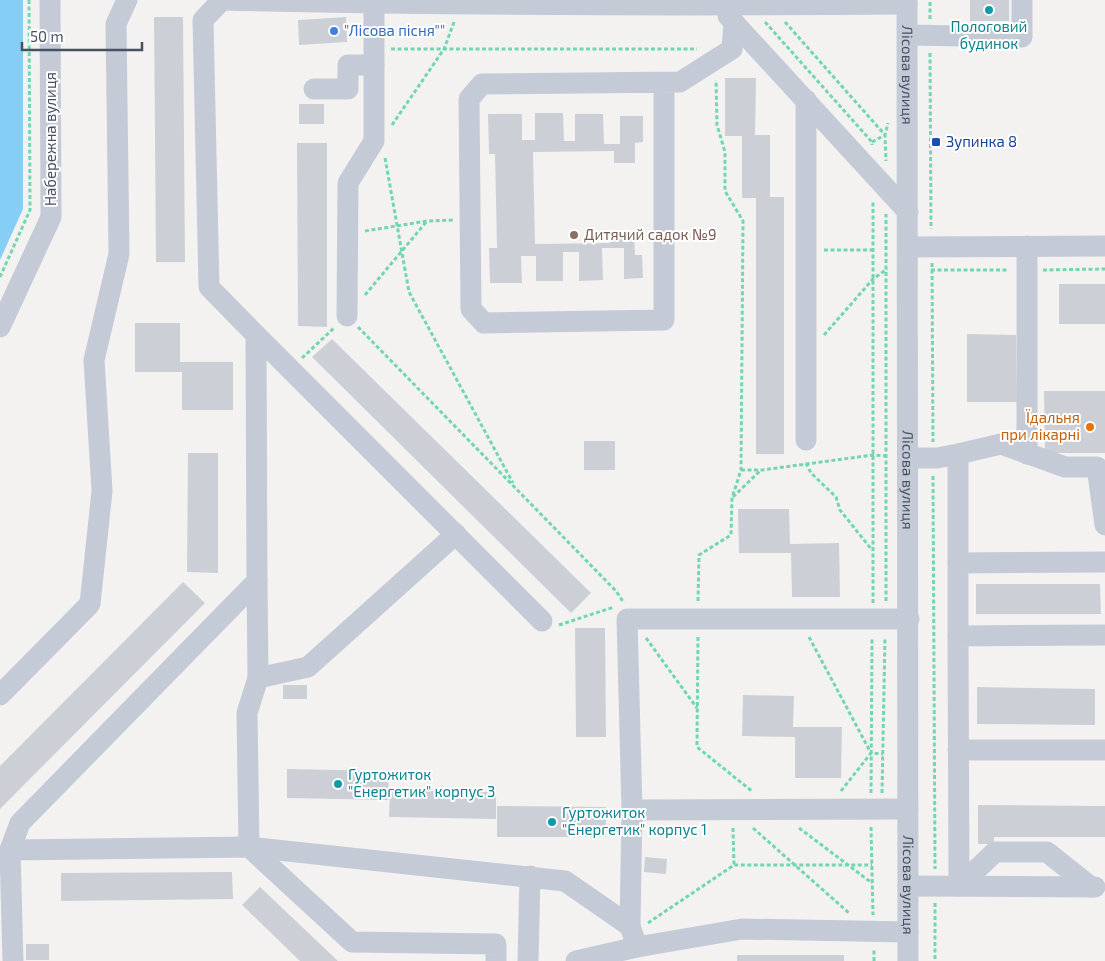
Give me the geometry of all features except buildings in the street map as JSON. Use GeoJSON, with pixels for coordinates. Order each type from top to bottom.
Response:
{"type":"FeatureCollection","features":[{"type":"Feature","properties":{"kind":"street","name":"Набережна вулиця"},"geometry":{"type":"LineString","coordinates":[[0,327],[51,217],[50,0]]}},
{"type":"Feature","properties":{"kind":"street"},"geometry":{"type":"LineString","coordinates":[[0,695],[90,604],[102,491],[94,360],[119,254],[116,24],[127,0]]}},
{"type":"Feature","properties":{"kind":"street"},"geometry":{"type":"LineString","coordinates":[[551,623],[456,534],[256,335],[210,286],[203,20],[222,0],[461,4],[642,2],[717,5],[907,2]]}},
{"type":"Feature","properties":{"kind":"street"},"geometry":{"type":"LineString","coordinates":[[908,35],[1022,37],[1022,0]]}},
{"type":"Feature","properties":{"kind":"street"},"geometry":{"type":"LineString","coordinates":[[347,316],[348,183],[374,141],[373,57],[383,2]]}},
{"type":"Feature","properties":{"kind":"street","name":"Лісова вулиця"},"geometry":{"type":"LineString","coordinates":[[907,2],[908,961]]}},
{"type":"Feature","properties":{"kind":"street"},"geometry":{"type":"LineString","coordinates":[[717,5],[908,212]]}},
{"type":"Feature","properties":{"kind":"street"},"geometry":{"type":"LineString","coordinates":[[664,82],[664,320],[484,322],[471,309],[469,99],[482,84],[664,82],[680,82],[709,55],[732,49],[734,22]]}},
{"type":"Feature","properties":{"kind":"street"},"geometry":{"type":"LineString","coordinates":[[314,89],[348,89],[348,66],[373,57]]}},
{"type":"Feature","properties":{"kind":"street"},"geometry":{"type":"LineString","coordinates":[[806,100],[806,440]]}},
{"type":"Feature","properties":{"kind":"street"},"geometry":{"type":"LineString","coordinates":[[1026,454],[1027,246]]}},
{"type":"Feature","properties":{"kind":"street"},"geometry":{"type":"LineString","coordinates":[[908,247],[1105,246]]}},
{"type":"Feature","properties":{"kind":"street"},"geometry":{"type":"LineString","coordinates":[[256,335],[258,678],[247,713],[249,847],[352,942],[496,944],[496,961]]}},
{"type":"Feature","properties":{"kind":"street"},"geometry":{"type":"LineString","coordinates":[[908,458],[933,458],[1000,444],[1065,467],[1101,467],[1105,525]]}},
{"type":"Feature","properties":{"kind":"street"},"geometry":{"type":"LineString","coordinates":[[958,454],[960,886]]}},
{"type":"Feature","properties":{"kind":"street"},"geometry":{"type":"LineString","coordinates":[[258,678],[308,667],[456,534]]}},
{"type":"Feature","properties":{"kind":"street"},"geometry":{"type":"LineString","coordinates":[[958,563],[1105,562]]}},
{"type":"Feature","properties":{"kind":"street"},"geometry":{"type":"LineString","coordinates":[[13,961],[5,898],[10,850],[20,823],[257,581]]}},
{"type":"Feature","properties":{"kind":"street"},"geometry":{"type":"LineString","coordinates":[[633,936],[627,619],[909,619]]}},
{"type":"Feature","properties":{"kind":"street"},"geometry":{"type":"LineString","coordinates":[[958,636],[1105,635]]}},
{"type":"Feature","properties":{"kind":"street"},"geometry":{"type":"LineString","coordinates":[[958,750],[1105,750]]}},
{"type":"Feature","properties":{"kind":"street"},"geometry":{"type":"LineString","coordinates":[[632,810],[908,809]]}},
{"type":"Feature","properties":{"kind":"street"},"geometry":{"type":"LineString","coordinates":[[10,850],[249,847],[530,876],[565,881],[633,936]]}},
{"type":"Feature","properties":{"kind":"street"},"geometry":{"type":"LineString","coordinates":[[960,886],[995,852],[1047,852],[1098,887]]}},
{"type":"Feature","properties":{"kind":"street"},"geometry":{"type":"LineString","coordinates":[[528,961],[530,876]]}},
{"type":"Feature","properties":{"kind":"street"},"geometry":{"type":"LineString","coordinates":[[908,886],[1098,887]]}},
{"type":"Feature","properties":{"kind":"street"},"geometry":{"type":"LineString","coordinates":[[576,961],[633,936],[742,929],[908,932]]}},
{"type":"Feature","properties":{"kind":"path","name":"Набережна вулиця"},"geometry":{"type":"LineString","coordinates":[[0,277],[30,210],[30,0]]}},
{"type":"Feature","properties":{"kind":"path"},"geometry":{"type":"LineString","coordinates":[[930,0],[935,961]]}},
{"type":"Feature","properties":{"kind":"path"},"geometry":{"type":"LineString","coordinates":[[388,131],[444,49],[461,4]]}},
{"type":"Feature","properties":{"kind":"path"},"geometry":{"type":"LineString","coordinates":[[760,5],[885,135],[873,250],[873,550],[879,619],[883,754],[876,809],[872,865],[874,961]]}},
{"type":"Feature","properties":{"kind":"path"},"geometry":{"type":"LineString","coordinates":[[760,5],[872,142],[880,181],[886,270],[886,456],[871,753],[876,809]]}},
{"type":"Feature","properties":{"kind":"path"},"geometry":{"type":"LineString","coordinates":[[373,57],[444,49],[709,55],[716,125],[725,152],[725,191],[742,221],[741,470],[732,498],[731,535],[699,555],[698,747],[873,883]]}},
{"type":"Feature","properties":{"kind":"path"},"geometry":{"type":"LineString","coordinates":[[384,149],[409,292],[515,488]]}},
{"type":"Feature","properties":{"kind":"path"},"geometry":{"type":"LineString","coordinates":[[348,234],[427,221],[470,220]]}},
{"type":"Feature","properties":{"kind":"path"},"geometry":{"type":"LineString","coordinates":[[290,369],[347,316],[427,221]]}},
{"type":"Feature","properties":{"kind":"path"},"geometry":{"type":"LineString","coordinates":[[806,250],[873,250]]}},
{"type":"Feature","properties":{"kind":"path"},"geometry":{"type":"LineString","coordinates":[[824,336],[873,279],[886,270],[1105,269]]}},
{"type":"Feature","properties":{"kind":"path"},"geometry":{"type":"LineString","coordinates":[[347,316],[616,591],[624,604],[551,623]]}},
{"type":"Feature","properties":{"kind":"path"},"geometry":{"type":"LineString","coordinates":[[806,440],[806,464],[811,473],[836,497],[840,510],[873,550]]}},
{"type":"Feature","properties":{"kind":"path"},"geometry":{"type":"LineString","coordinates":[[741,470],[762,470],[873,455],[886,456]]}},
{"type":"Feature","properties":{"kind":"path"},"geometry":{"type":"LineString","coordinates":[[732,498],[762,470]]}},
{"type":"Feature","properties":{"kind":"path"},"geometry":{"type":"LineString","coordinates":[[632,619],[698,708]]}},
{"type":"Feature","properties":{"kind":"path"},"geometry":{"type":"LineString","coordinates":[[799,619],[871,753]]}},
{"type":"Feature","properties":{"kind":"path"},"geometry":{"type":"LineString","coordinates":[[871,753],[883,754]]}},
{"type":"Feature","properties":{"kind":"path"},"geometry":{"type":"LineString","coordinates":[[827,809],[871,753]]}},
{"type":"Feature","properties":{"kind":"path"},"geometry":{"type":"LineString","coordinates":[[732,809],[734,866]]}},
{"type":"Feature","properties":{"kind":"path"},"geometry":{"type":"LineString","coordinates":[[732,809],[872,932]]}},
{"type":"Feature","properties":{"kind":"path"},"geometry":{"type":"LineString","coordinates":[[633,936],[734,866],[872,865]]}},
{"type":"Feature","properties":{"kind":"water"},"geometry":{"type":"Polygon","coordinates":[[[0,0],[23,0],[23,209],[0,260],[0,0]]]}},
{"type":"Feature","properties":{"kind":"place","name":"Пологовий будинок"},"geometry":{"type":"Point","coordinates":[989,10]}},
{"type":"Feature","properties":{"kind":"place","name":"\"Лісова пісня\"\""},"geometry":{"type":"Point","coordinates":[334,31]}},
{"type":"Feature","properties":{"kind":"place","name":"Зупинка 8"},"geometry":{"type":"Point","coordinates":[936,142]}},
{"type":"Feature","properties":{"kind":"place","name":"Дитячий садок №9"},"geometry":{"type":"Point","coordinates":[574,235]}},
{"type":"Feature","properties":{"kind":"place","name":"Їдальня при лікарні"},"geometry":{"type":"Point","coordinates":[1090,427]}},
{"type":"Feature","properties":{"kind":"place","name":"Гуртожиток \"Енергетик\" корпус 3"},"geometry":{"type":"Point","coordinates":[338,784]}},
{"type":"Feature","properties":{"kind":"place","name":"Гуртожиток \"Енергетик\" корпус 1"},"geometry":{"type":"Point","coordinates":[552,822]}}]}
